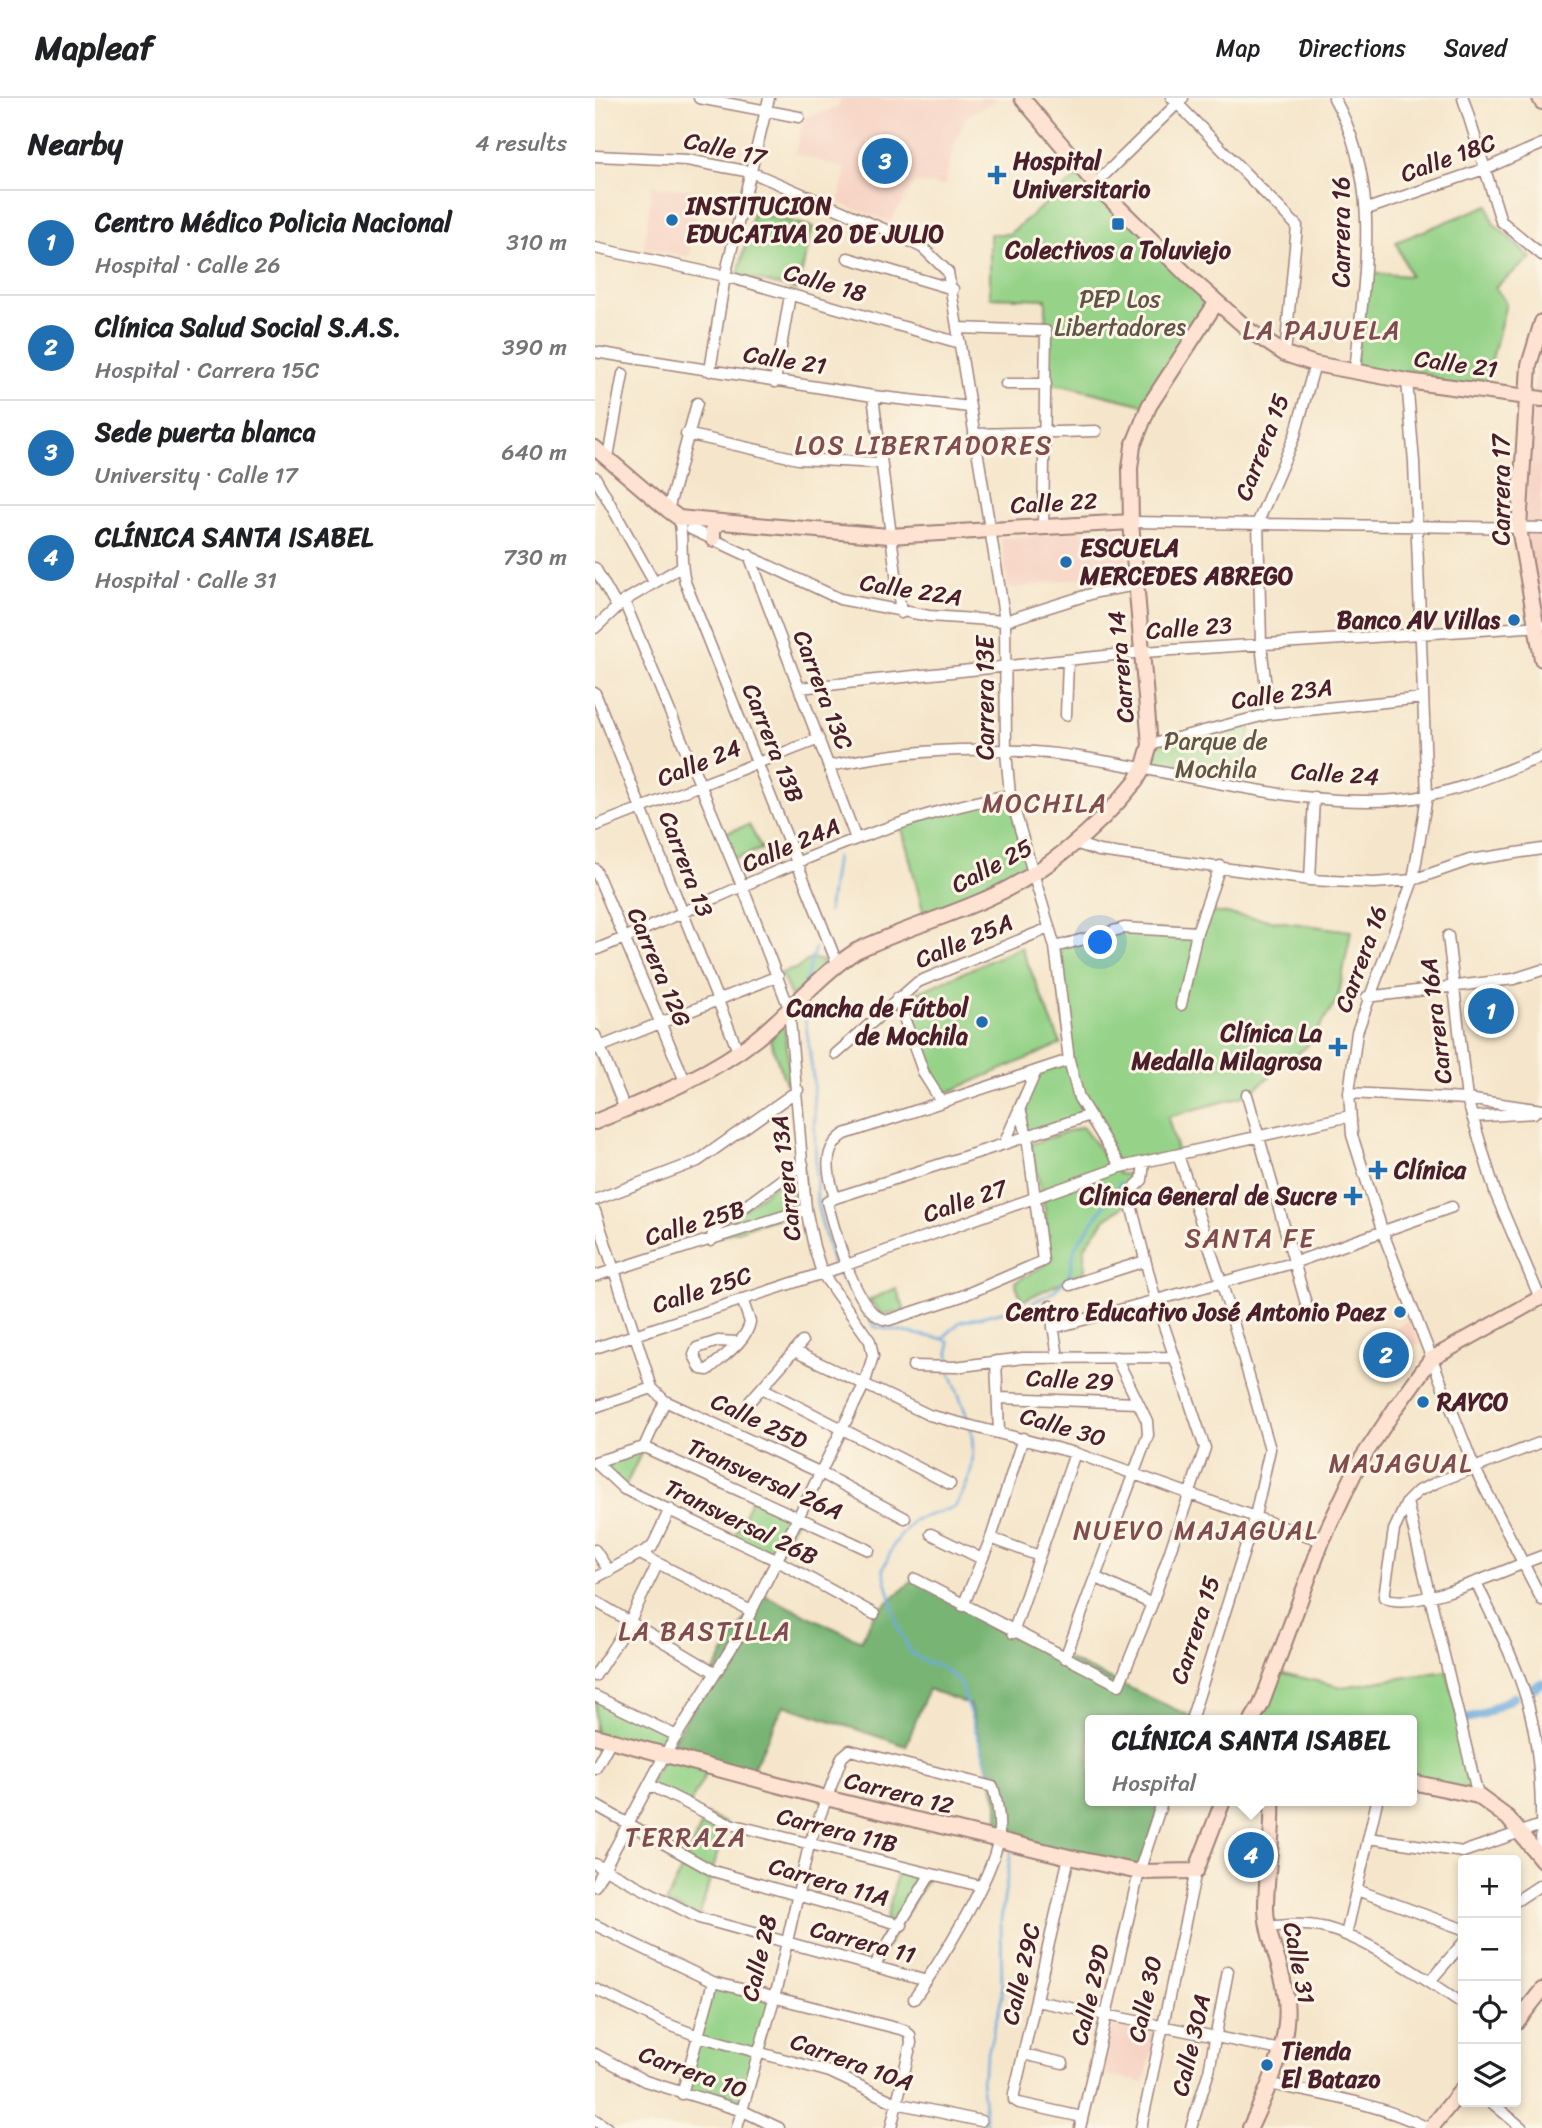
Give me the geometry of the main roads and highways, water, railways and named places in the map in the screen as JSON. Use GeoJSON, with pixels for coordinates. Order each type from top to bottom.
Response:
{"type":"FeatureCollection","features":[{"type":"Feature","properties":{"kind":"waterway"},"geometry":{"type":"LineString","coordinates":[[828,912],[836,856]]}},
{"type":"Feature","properties":{"kind":"waterway"},"geometry":{"type":"LineString","coordinates":[[803,988],[815,948]]}},
{"type":"Feature","properties":{"kind":"waterway"},"geometry":{"type":"LineString","coordinates":[[803,1002],[813,1077],[817,1204],[833,1265]]}},
{"type":"Feature","properties":{"kind":"waterway"},"geometry":{"type":"LineString","coordinates":[[943,1338],[960,1322],[1025,1306],[1053,1292],[1069,1276],[1075,1247],[1120,1183]]}},
{"type":"Feature","properties":{"kind":"waterway"},"geometry":{"type":"LineString","coordinates":[[836,1271],[875,1327],[943,1339],[949,1342],[949,1363]]}},
{"type":"Feature","properties":{"kind":"waterway"},"geometry":{"type":"LineString","coordinates":[[949,1369],[969,1422]]}},
{"type":"Feature","properties":{"kind":"waterway"},"geometry":{"type":"LineString","coordinates":[[971,1428],[971,1469],[955,1507],[914,1520],[894,1544],[883,1569],[898,1627],[911,1653],[927,1663],[942,1667],[960,1683],[984,1756],[1009,1808],[1012,1837]]}},
{"type":"Feature","properties":{"kind":"waterway"},"geometry":{"type":"LineString","coordinates":[[1528,1691],[1542,1683]]}},
{"type":"Feature","properties":{"kind":"waterway"},"geometry":{"type":"LineString","coordinates":[[1463,1720],[1481,1715],[1514,1697]]}},
{"type":"Feature","properties":{"kind":"waterway"},"geometry":{"type":"LineString","coordinates":[[989,2128],[986,2123],[981,2080],[1002,1997],[1001,1920],[1011,1851]]}},
{"type":"Feature","properties":{"kind":"place","name":"Sede puerta blanca"},"geometry":{"type":"Point","coordinates":[885,161]}},
{"type":"Feature","properties":{"kind":"place","name":"Hospital Universitario"},"geometry":{"type":"Point","coordinates":[997,175]}},
{"type":"Feature","properties":{"kind":"place","name":"INSTITUCION EDUCATIVA 20 DE JULIO"},"geometry":{"type":"Point","coordinates":[672,220]}},
{"type":"Feature","properties":{"kind":"place","name":"Colectivos a Toluviejo"},"geometry":{"type":"Point","coordinates":[1118,224]}},
{"type":"Feature","properties":{"kind":"place","name":"ESCUELA MERCEDES ABREGO"},"geometry":{"type":"Point","coordinates":[1066,562]}},
{"type":"Feature","properties":{"kind":"place","name":"Banco AV Villas"},"geometry":{"type":"Point","coordinates":[1514,620]}},
{"type":"Feature","properties":{"kind":"place","name":"Centro Médico Policia Nacional"},"geometry":{"type":"Point","coordinates":[1491,1011]}},
{"type":"Feature","properties":{"kind":"place","name":"Cancha de Fútbol de Mochila"},"geometry":{"type":"Point","coordinates":[982,1022]}},
{"type":"Feature","properties":{"kind":"place","name":"Clínica La Medalla Milagrosa"},"geometry":{"type":"Point","coordinates":[1338,1047]}},
{"type":"Feature","properties":{"kind":"place","name":"Clínica"},"geometry":{"type":"Point","coordinates":[1378,1170]}},
{"type":"Feature","properties":{"kind":"place","name":"Clínica General de Sucre"},"geometry":{"type":"Point","coordinates":[1353,1196]}},
{"type":"Feature","properties":{"kind":"place","name":"Centro Educativo José Antonio Paez"},"geometry":{"type":"Point","coordinates":[1400,1312]}},
{"type":"Feature","properties":{"kind":"place","name":"Clínica Salud Social S.A.S."},"geometry":{"type":"Point","coordinates":[1386,1355]}},
{"type":"Feature","properties":{"kind":"place","name":"RAYCO"},"geometry":{"type":"Point","coordinates":[1423,1402]}},
{"type":"Feature","properties":{"kind":"place","name":"CLÍNICA SANTA ISABEL"},"geometry":{"type":"Point","coordinates":[1251,1855]}},
{"type":"Feature","properties":{"kind":"place","name":"Tienda El Batazo"},"geometry":{"type":"Point","coordinates":[1267,2065]}},
{"type":"Feature","properties":{"kind":"district","name":"LA PAJUELA"},"geometry":{"type":"Point","coordinates":[1322,330]}},
{"type":"Feature","properties":{"kind":"district","name":"LOS LIBERTADORES"},"geometry":{"type":"Point","coordinates":[924,445]}},
{"type":"Feature","properties":{"kind":"district","name":"MOCHILA"},"geometry":{"type":"Point","coordinates":[1045,803]}},
{"type":"Feature","properties":{"kind":"district","name":"SANTA FE"},"geometry":{"type":"Point","coordinates":[1250,1238]}},
{"type":"Feature","properties":{"kind":"district","name":"MAJAGUAL"},"geometry":{"type":"Point","coordinates":[1401,1463]}},
{"type":"Feature","properties":{"kind":"district","name":"NUEVO MAJAGUAL"},"geometry":{"type":"Point","coordinates":[1196,1530]}},
{"type":"Feature","properties":{"kind":"district","name":"LA BASTILLA"},"geometry":{"type":"Point","coordinates":[705,1631]}},
{"type":"Feature","properties":{"kind":"district","name":"TERRAZA"},"geometry":{"type":"Point","coordinates":[686,1837]}},
{"type":"Feature","properties":{"kind":"park label","name":"PEP Los Libertadores"},"geometry":{"type":"Point","coordinates":[1120,313]}},
{"type":"Feature","properties":{"kind":"park label","name":"Parque de Mochila"},"geometry":{"type":"Point","coordinates":[1216,755]}}]}
